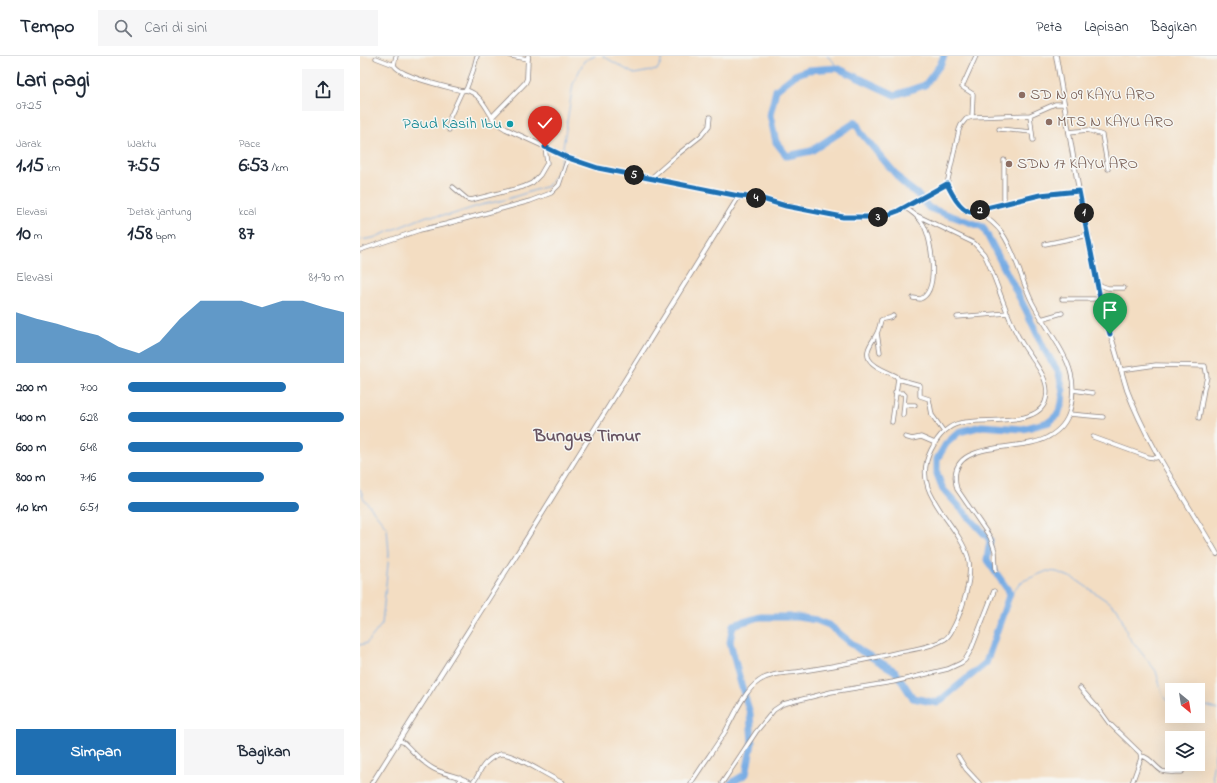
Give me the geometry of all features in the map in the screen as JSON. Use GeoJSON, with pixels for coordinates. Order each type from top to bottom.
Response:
{"type":"FeatureCollection","features":[{"type":"Feature","properties":{"kind":"street"},"geometry":{"type":"LineString","coordinates":[[394,65],[396,56]]}},
{"type":"Feature","properties":{"kind":"street"},"geometry":{"type":"LineString","coordinates":[[449,130],[450,117],[474,71],[477,56]]}},
{"type":"Feature","properties":{"kind":"street"},"geometry":{"type":"LineString","coordinates":[[492,117],[525,83],[527,79],[528,58],[512,56]]}},
{"type":"Feature","properties":{"kind":"street"},"geometry":{"type":"LineString","coordinates":[[972,117],[974,96],[962,87],[976,56]]}},
{"type":"Feature","properties":{"kind":"street"},"geometry":{"type":"LineString","coordinates":[[1056,56],[1079,191],[1097,284],[1121,370],[1132,404],[1159,457],[1217,554]]}},
{"type":"Feature","properties":{"kind":"street"},"geometry":{"type":"LineString","coordinates":[[376,58],[394,65],[397,70],[402,73],[435,84],[474,93],[479,97],[494,122],[568,158],[598,168],[739,196],[759,198],[786,206],[843,217],[886,216],[947,184]]}},
{"type":"Feature","properties":{"kind":"street"},"geometry":{"type":"LineString","coordinates":[[1064,104],[1055,104],[1030,116],[972,117],[966,120],[961,125],[947,184],[963,208],[970,212],[1040,195],[1079,191]]}},
{"type":"Feature","properties":{"kind":"street"},"geometry":{"type":"LineString","coordinates":[[1030,116],[1033,140]]}},
{"type":"Feature","properties":{"kind":"street"},"geometry":{"type":"LineString","coordinates":[[651,178],[701,136],[708,126],[710,117]]}},
{"type":"Feature","properties":{"kind":"street"},"geometry":{"type":"LineString","coordinates":[[999,129],[1032,132]]}},
{"type":"Feature","properties":{"kind":"street"},"geometry":{"type":"LineString","coordinates":[[1069,132],[1088,130],[1102,135],[1108,169]]}},
{"type":"Feature","properties":{"kind":"street"},"geometry":{"type":"LineString","coordinates":[[453,187],[467,199],[471,200],[523,188],[532,182],[545,169],[548,158],[546,148]]}},
{"type":"Feature","properties":{"kind":"street"},"geometry":{"type":"LineString","coordinates":[[360,250],[420,230],[530,201],[551,193],[559,186],[568,158]]}},
{"type":"Feature","properties":{"kind":"street"},"geometry":{"type":"LineString","coordinates":[[1004,160],[1004,204]]}},
{"type":"Feature","properties":{"kind":"street"},"geometry":{"type":"LineString","coordinates":[[372,783],[527,538],[739,196]]}},
{"type":"Feature","properties":{"kind":"street"},"geometry":{"type":"LineString","coordinates":[[691,783],[741,705],[748,691],[760,680],[777,674],[862,661],[941,641],[947,638],[951,633],[958,617],[968,582],[969,560],[962,544],[932,498],[926,480],[926,468],[930,450],[934,442],[944,432],[961,422],[981,420],[1003,421],[1024,418],[1036,413],[1043,406],[1046,400],[1047,392],[1043,376],[1024,346],[1008,313],[989,264],[979,247],[966,239],[916,215],[904,207]]}},
{"type":"Feature","properties":{"kind":"street"},"geometry":{"type":"LineString","coordinates":[[977,211],[997,226],[1002,232],[1009,245],[1032,301],[1070,368],[1074,390],[1070,414],[1062,427],[1047,438],[971,454],[961,462],[955,474],[954,481],[957,489],[990,537],[996,557],[996,570]]}},
{"type":"Feature","properties":{"kind":"street"},"geometry":{"type":"LineString","coordinates":[[913,298],[920,299],[927,294],[931,287],[933,269],[929,241],[923,225],[916,215]]}},
{"type":"Feature","properties":{"kind":"street"},"geometry":{"type":"LineString","coordinates":[[1045,244],[1088,235]]}},
{"type":"Feature","properties":{"kind":"street"},"geometry":{"type":"LineString","coordinates":[[1097,284],[1108,288],[1124,288]]}},
{"type":"Feature","properties":{"kind":"street"},"geometry":{"type":"LineString","coordinates":[[1062,299],[1100,298]]}},
{"type":"Feature","properties":{"kind":"street"},"geometry":{"type":"LineString","coordinates":[[957,317],[1008,313]]}},
{"type":"Feature","properties":{"kind":"street"},"geometry":{"type":"LineString","coordinates":[[1041,319],[1062,313]]}},
{"type":"Feature","properties":{"kind":"street"},"geometry":{"type":"LineString","coordinates":[[893,316],[891,318],[884,318],[881,320],[877,334],[868,352],[869,359],[896,376],[898,379],[920,385],[920,396],[929,399],[932,416],[944,432]]}},
{"type":"Feature","properties":{"kind":"street"},"geometry":{"type":"LineString","coordinates":[[877,334],[880,352]]}},
{"type":"Feature","properties":{"kind":"street"},"geometry":{"type":"LineString","coordinates":[[1121,370],[1156,365],[1205,366],[1207,377],[1200,418]]}},
{"type":"Feature","properties":{"kind":"street"},"geometry":{"type":"LineString","coordinates":[[892,422],[898,379]]}},
{"type":"Feature","properties":{"kind":"street"},"geometry":{"type":"LineString","coordinates":[[1074,390],[1093,393]]}},
{"type":"Feature","properties":{"kind":"street"},"geometry":{"type":"LineString","coordinates":[[895,393],[905,395],[903,415]]}},
{"type":"Feature","properties":{"kind":"street"},"geometry":{"type":"LineString","coordinates":[[904,406],[915,406]]}},
{"type":"Feature","properties":{"kind":"street"},"geometry":{"type":"LineString","coordinates":[[1070,414],[1103,417]]}},
{"type":"Feature","properties":{"kind":"street"},"geometry":{"type":"LineString","coordinates":[[905,437],[912,439],[920,436],[934,442]]}},
{"type":"Feature","properties":{"kind":"street"},"geometry":{"type":"LineString","coordinates":[[1093,437],[1148,457],[1159,457]]}},
{"type":"Feature","properties":{"kind":"street"},"geometry":{"type":"LineString","coordinates":[[722,783],[756,732],[774,710],[788,702],[832,692],[893,682],[948,669],[965,660],[971,650],[994,591]]}},
{"type":"Feature","properties":{"kind":"street"},"geometry":{"type":"LineString","coordinates":[[1080,688],[1101,712],[1109,724],[1141,756],[1146,757],[1155,767],[1163,771],[1182,772]]}},
{"type":"Feature","properties":{"kind":"street"},"geometry":{"type":"LineString","coordinates":[[399,740],[429,766],[472,783],[476,780],[480,768],[484,764],[495,756],[504,754],[524,762],[563,783]]}},
{"type":"Feature","properties":{"kind":"street"},"geometry":{"type":"LineString","coordinates":[[958,756],[966,769],[978,783]]}},
{"type":"Feature","properties":{"kind":"street"},"geometry":{"type":"LineString","coordinates":[[1132,783],[1141,756]]}},
{"type":"Feature","properties":{"kind":"street"},"geometry":{"type":"LineString","coordinates":[[459,783],[460,777]]}},
{"type":"Feature","properties":{"kind":"waterway"},"geometry":{"type":"LineString","coordinates":[[562,154],[573,84],[584,61],[595,56]]}},
{"type":"Feature","properties":{"kind":"waterway"},"geometry":{"type":"LineString","coordinates":[[603,56],[634,74],[657,70],[664,56]]}},
{"type":"Feature","properties":{"kind":"waterway"},"geometry":{"type":"LineString","coordinates":[[827,56],[833,61],[837,68]]}},
{"type":"Feature","properties":{"kind":"waterway"},"geometry":{"type":"LineString","coordinates":[[731,783],[746,774],[752,743],[750,713],[730,642],[733,625],[760,617],[797,617],[816,620],[829,625],[861,651],[895,671],[913,698],[937,703],[986,663],[1010,593],[987,560],[990,540],[943,489],[937,474],[937,459],[946,444],[959,432],[982,426],[1023,429],[1049,422],[1058,414],[1062,403],[1063,391],[1059,373],[1044,349],[1027,312],[983,227],[929,208],[917,194],[904,184],[861,133],[856,122],[811,151],[787,156],[776,142],[770,115],[776,90],[795,75],[808,70],[837,68],[895,95],[925,85],[940,65],[944,56]]}},
{"type":"Feature","properties":{"kind":"waterway"},"geometry":{"type":"LineString","coordinates":[[360,240],[373,238],[427,216],[450,215],[548,186],[558,171],[562,157]]}},
{"type":"Feature","properties":{"kind":"waterway"},"geometry":{"type":"LineString","coordinates":[[360,489],[364,499],[387,528],[389,554],[382,624],[367,643],[360,645]]}},
{"type":"Feature","properties":{"kind":"waterway"},"geometry":{"type":"LineString","coordinates":[[1010,593],[1023,581],[1047,571],[1057,572],[1075,579],[1117,608],[1128,636],[1156,671],[1165,698]]}},
{"type":"Feature","properties":{"kind":"waterway"},"geometry":{"type":"LineString","coordinates":[[1205,706],[1217,710]]}},
{"type":"Feature","properties":{"kind":"waterway"},"geometry":{"type":"LineString","coordinates":[[1214,783],[1212,774],[1217,742]]}},
{"type":"Feature","properties":{"kind":"place","name":"SD N 09 KAYU ARO"},"geometry":{"type":"Point","coordinates":[1022,95]}},
{"type":"Feature","properties":{"kind":"place","name":"MTS N KAYU ARO"},"geometry":{"type":"Point","coordinates":[1049,122]}},
{"type":"Feature","properties":{"kind":"place","name":"Paud Kasih Ibu"},"geometry":{"type":"Point","coordinates":[510,124]}},
{"type":"Feature","properties":{"kind":"place","name":"SDN 17 KAYU ARO"},"geometry":{"type":"Point","coordinates":[1009,164]}},
{"type":"Feature","properties":{"kind":"district","name":"Bungus Timur"},"geometry":{"type":"Point","coordinates":[587,437]}},
{"type":"Feature","properties":{"kind":"route"},"geometry":{"type":"LineString","coordinates":[[545,147],[568,158],[598,168],[739,196],[759,198],[786,206],[843,217],[886,216],[947,184],[963,208],[970,212],[1040,195],[1079,191],[1100,298],[1110,334]]}}]}
